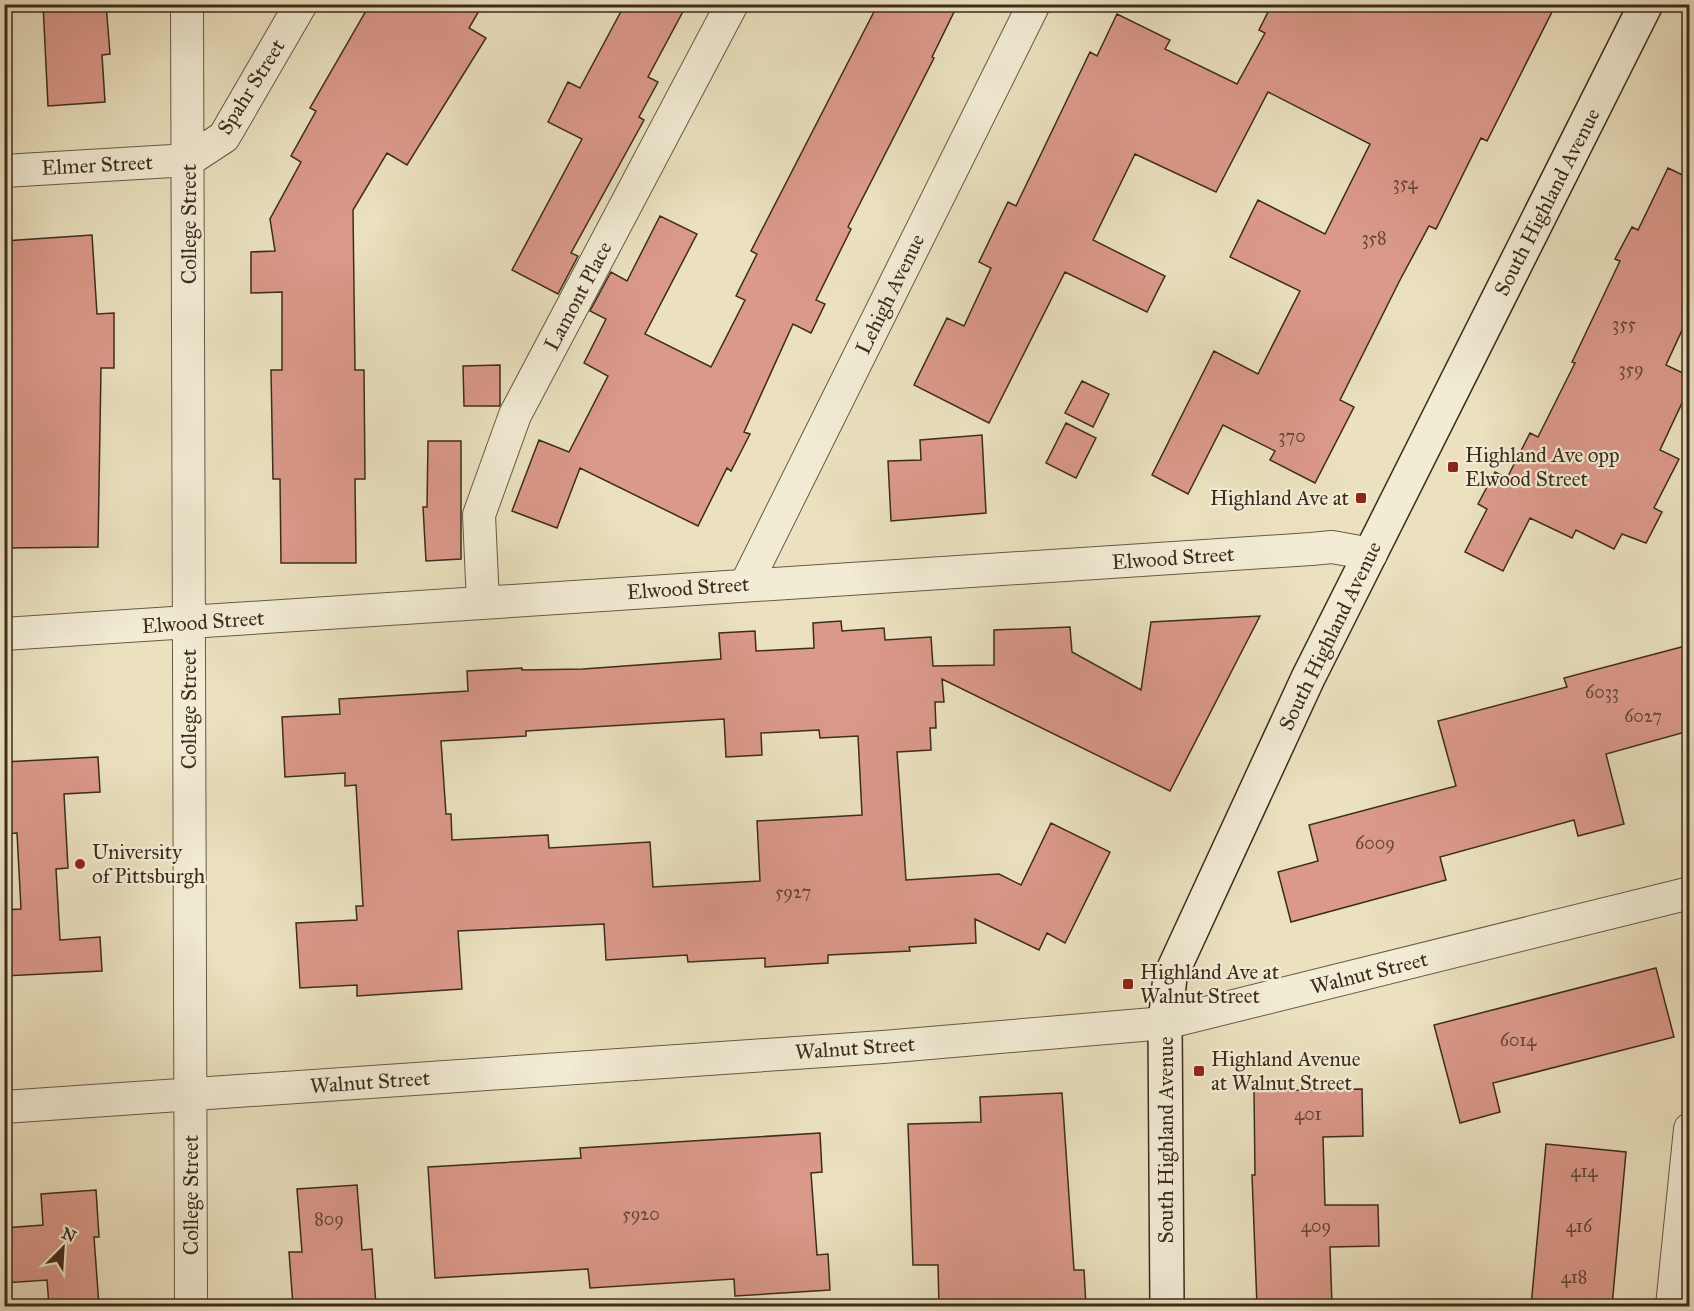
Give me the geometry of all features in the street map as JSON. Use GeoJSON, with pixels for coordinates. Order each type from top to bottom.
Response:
{"type":"FeatureCollection","features":[{"type":"Feature","properties":{"kind":"main road","name":"South Highland Avenue"},"geometry":{"type":"LineString","coordinates":[[1167,1306],[1166,1023],[1170,977],[1308,678],[1646,4]]}},
{"type":"Feature","properties":{"kind":"street","name":"College Street"},"geometry":{"type":"LineString","coordinates":[[187,4],[191,1306]]}},
{"type":"Feature","properties":{"kind":"street","name":"Spahr Street"},"geometry":{"type":"LineString","coordinates":[[189,160],[224,137],[301,4]]}},
{"type":"Feature","properties":{"kind":"street","name":"Lamont Place"},"geometry":{"type":"LineString","coordinates":[[483,603],[479,515],[515,415],[732,4]]}},
{"type":"Feature","properties":{"kind":"street","name":"Lehigh Avenue"},"geometry":{"type":"LineString","coordinates":[[746,584],[1034,4]]}},
{"type":"Feature","properties":{"kind":"street","name":"Elmer Street"},"geometry":{"type":"LineString","coordinates":[[4,171],[189,160]]}},
{"type":"Feature","properties":{"kind":"street","name":"Elwood Street"},"geometry":{"type":"LineString","coordinates":[[4,634],[1332,547],[1371,554]]}},
{"type":"Feature","properties":{"kind":"street","name":"Walnut Street"},"geometry":{"type":"LineString","coordinates":[[4,1107],[871,1048],[1166,1023],[1689,893]]}},
{"type":"Feature","properties":{"kind":"street"},"geometry":{"type":"LineString","coordinates":[[1672,1306],[1689,1129]]}},
{"type":"Feature","properties":{"kind":"building"},"geometry":{"type":"Polygon","coordinates":[[[43,4],[106,4],[110,54],[102,55],[105,102],[48,106],[43,4]]]}},
{"type":"Feature","properties":{"kind":"building"},"geometry":{"type":"Polygon","coordinates":[[[370,4],[483,4],[469,28],[486,38],[407,165],[387,153],[353,210],[355,370],[364,370],[365,479],[355,479],[356,563],[281,563],[280,479],[273,479],[271,370],[282,370],[282,292],[251,293],[251,252],[275,251],[270,219],[301,162],[291,156],[316,111],[310,108],[370,4]]]}},
{"type":"Feature","properties":{"kind":"building"},"geometry":{"type":"Polygon","coordinates":[[[625,4],[687,4],[648,77],[658,82],[639,117],[644,120],[571,253],[578,256],[558,294],[512,270],[582,139],[548,122],[568,82],[580,88],[625,4]]]}},
{"type":"Feature","properties":{"kind":"building"},"geometry":{"type":"Polygon","coordinates":[[[878,4],[958,4],[932,57],[934,58],[848,227],[851,229],[816,300],[825,304],[811,333],[793,324],[744,432],[750,434],[731,471],[727,468],[698,526],[580,468],[557,528],[512,511],[539,440],[569,452],[608,376],[584,363],[606,319],[590,311],[611,272],[627,281],[660,216],[697,234],[645,334],[711,367],[745,300],[736,296],[757,254],[751,251],[878,4]]]}},
{"type":"Feature","properties":{"kind":"building"},"geometry":{"type":"Polygon","coordinates":[[[1272,4],[1556,4],[1487,141],[1481,138],[1436,229],[1429,226],[1400,280],[1340,400],[1354,407],[1315,483],[1270,460],[1275,451],[1223,425],[1188,494],[1152,475],[1214,351],[1258,374],[1300,291],[1230,257],[1258,200],[1325,234],[1370,144],[1268,92],[1216,192],[1135,154],[1093,240],[1165,276],[1147,312],[1065,272],[989,423],[914,385],[947,318],[964,326],[991,268],[979,262],[1008,202],[1016,206],[1090,52],[1097,56],[1117,14],[1170,40],[1165,49],[1237,84],[1265,33],[1259,30],[1272,4]]]}},
{"type":"Feature","properties":{"kind":"building"},"geometry":{"type":"Polygon","coordinates":[[[1668,168],[1689,178],[1689,315],[1666,365],[1689,376],[1689,388],[1660,450],[1679,459],[1654,508],[1662,512],[1646,543],[1622,534],[1614,549],[1576,530],[1572,538],[1530,518],[1503,571],[1465,552],[1487,509],[1478,504],[1495,472],[1507,478],[1530,433],[1538,437],[1575,363],[1572,362],[1620,261],[1615,259],[1632,227],[1638,230],[1668,168]]]}},
{"type":"Feature","properties":{"kind":"building"},"geometry":{"type":"Polygon","coordinates":[[[92,235],[97,314],[114,313],[114,368],[101,368],[98,547],[4,548],[4,390],[10,390],[9,288],[4,289],[4,241],[92,235]]]}},
{"type":"Feature","properties":{"kind":"building"},"geometry":{"type":"Polygon","coordinates":[[[500,365],[500,406],[464,406],[463,366],[500,365]]]}},
{"type":"Feature","properties":{"kind":"building"},"geometry":{"type":"Polygon","coordinates":[[[1082,381],[1109,394],[1093,427],[1065,413],[1082,381]]]}},
{"type":"Feature","properties":{"kind":"building"},"geometry":{"type":"Polygon","coordinates":[[[1066,423],[1096,438],[1076,478],[1046,463],[1066,423]]]}},
{"type":"Feature","properties":{"kind":"building"},"geometry":{"type":"Polygon","coordinates":[[[982,435],[986,513],[891,521],[888,461],[921,460],[920,440],[982,435]]]}},
{"type":"Feature","properties":{"kind":"building"},"geometry":{"type":"Polygon","coordinates":[[[428,441],[461,441],[461,559],[426,561],[423,507],[427,507],[428,441]]]}},
{"type":"Feature","properties":{"kind":"building"},"geometry":{"type":"Polygon","coordinates":[[[1260,616],[1170,791],[942,679],[944,702],[935,702],[936,728],[930,728],[931,750],[897,752],[906,880],[999,874],[1021,885],[1051,823],[1110,852],[1065,943],[1047,933],[1039,950],[975,919],[976,943],[909,947],[910,951],[828,955],[828,963],[765,967],[765,958],[688,962],[687,955],[606,960],[604,924],[458,931],[462,989],[357,996],[357,985],[300,988],[296,923],[357,920],[356,906],[363,906],[356,785],[345,786],[345,773],[285,777],[282,717],[340,714],[339,699],[468,691],[467,671],[522,668],[522,670],[583,669],[721,659],[719,633],[755,631],[756,651],[814,648],[813,623],[841,621],[842,631],[884,628],[885,640],[931,637],[933,666],[994,665],[994,630],[1070,627],[1072,652],[1141,690],[1151,622],[1260,616]],[[724,719],[526,731],[526,736],[441,741],[446,814],[451,814],[452,840],[548,835],[549,848],[650,842],[653,887],[760,881],[757,821],[862,815],[858,736],[820,738],[819,730],[761,733],[762,755],[726,757],[724,719]]]}},
{"type":"Feature","properties":{"kind":"building"},"geometry":{"type":"Polygon","coordinates":[[[1689,645],[1689,731],[1606,754],[1624,824],[1578,836],[1574,820],[1440,857],[1446,880],[1291,922],[1278,872],[1318,861],[1309,825],[1456,786],[1438,721],[1567,687],[1564,678],[1689,645]]]}},
{"type":"Feature","properties":{"kind":"building"},"geometry":{"type":"Polygon","coordinates":[[[98,757],[100,792],[64,794],[68,868],[56,869],[60,940],[100,937],[102,971],[4,976],[4,910],[21,909],[17,833],[4,834],[4,762],[98,757]]]}},
{"type":"Feature","properties":{"kind":"building"},"geometry":{"type":"Polygon","coordinates":[[[1656,968],[1674,1037],[1493,1083],[1500,1112],[1460,1123],[1434,1025],[1656,968]]]}},
{"type":"Feature","properties":{"kind":"building"},"geometry":{"type":"Polygon","coordinates":[[[1362,1089],[1363,1136],[1323,1137],[1325,1205],[1378,1205],[1379,1246],[1330,1247],[1332,1306],[1257,1306],[1252,1175],[1255,1175],[1254,1091],[1362,1089]]]}},
{"type":"Feature","properties":{"kind":"building"},"geometry":{"type":"Polygon","coordinates":[[[1062,1093],[1074,1270],[1084,1270],[1086,1306],[939,1306],[938,1265],[913,1265],[908,1124],[981,1122],[980,1097],[1062,1093]]]}},
{"type":"Feature","properties":{"kind":"building"},"geometry":{"type":"Polygon","coordinates":[[[820,1133],[822,1172],[811,1173],[817,1255],[828,1254],[830,1290],[735,1296],[734,1279],[590,1288],[588,1269],[435,1278],[428,1167],[581,1158],[580,1148],[820,1133]]]}},
{"type":"Feature","properties":{"kind":"building"},"geometry":{"type":"Polygon","coordinates":[[[1546,1144],[1626,1152],[1612,1306],[1531,1306],[1546,1144]]]}},
{"type":"Feature","properties":{"kind":"building"},"geometry":{"type":"Polygon","coordinates":[[[357,1185],[362,1250],[372,1249],[376,1306],[293,1306],[289,1252],[302,1252],[297,1189],[357,1185]]]}},
{"type":"Feature","properties":{"kind":"building"},"geometry":{"type":"Polygon","coordinates":[[[96,1190],[99,1237],[94,1237],[99,1306],[49,1306],[47,1280],[4,1283],[4,1228],[43,1225],[41,1194],[96,1190]]]}},
{"type":"Feature","properties":{"kind":"place","name":"Highland Ave opp Elwood Street"},"geometry":{"type":"Point","coordinates":[1453,467]}},
{"type":"Feature","properties":{"kind":"place","name":"Highland Ave at"},"geometry":{"type":"Point","coordinates":[1361,498]}},
{"type":"Feature","properties":{"kind":"place","name":"University of Pittsburgh"},"geometry":{"type":"Point","coordinates":[80,864]}},
{"type":"Feature","properties":{"kind":"place","name":"Highland Ave at Walnut Street"},"geometry":{"type":"Point","coordinates":[1128,984]}},
{"type":"Feature","properties":{"kind":"place","name":"Highland Avenue at Walnut Street"},"geometry":{"type":"Point","coordinates":[1199,1071]}}]}
